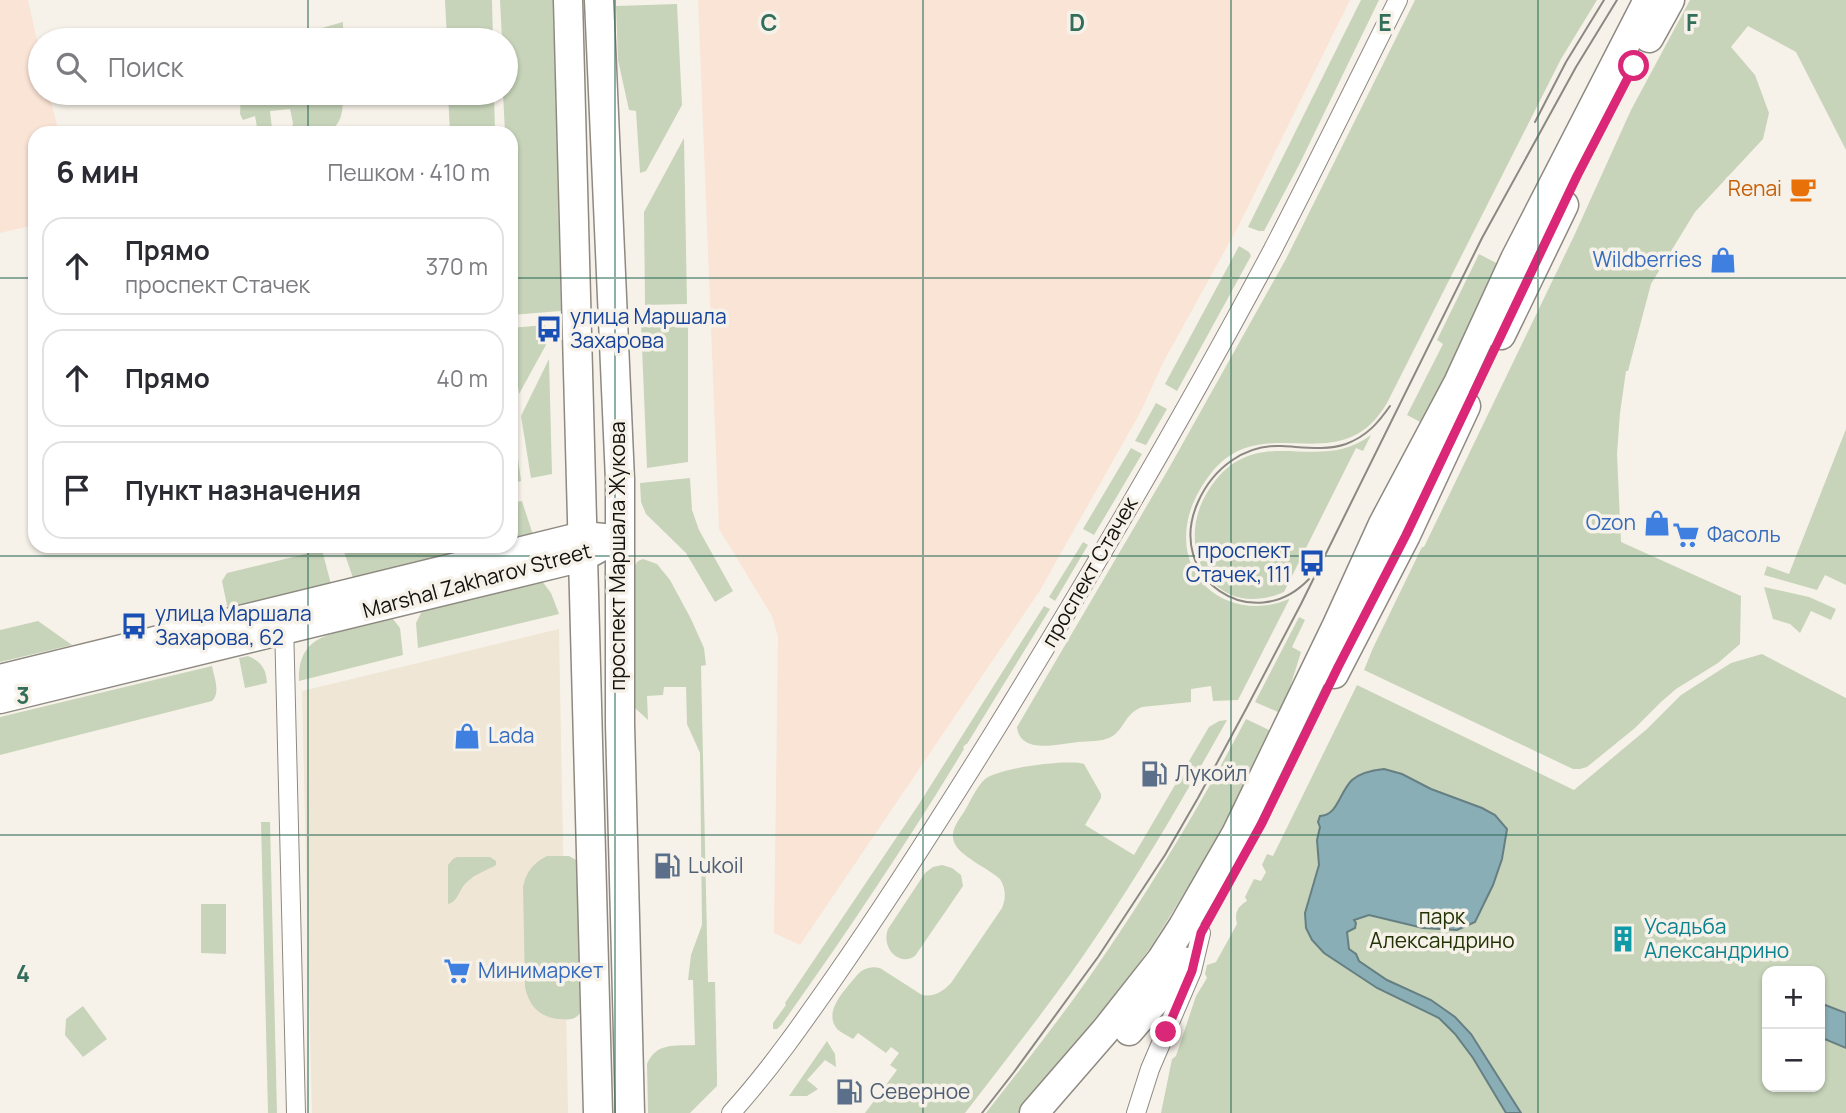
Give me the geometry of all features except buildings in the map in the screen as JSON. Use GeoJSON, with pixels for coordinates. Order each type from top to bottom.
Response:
{"type":"FeatureCollection","features":[{"type":"Feature","properties":{"kind":"main road","name":"проспект Маршала Жукова"},"geometry":{"type":"LineString","coordinates":[[568,0],[598,1113]]}},
{"type":"Feature","properties":{"kind":"main road","name":"проспект Маршала Жукова"},"geometry":{"type":"LineString","coordinates":[[599,0],[620,480],[620,724],[630,1113]]}},
{"type":"Feature","properties":{"kind":"main road"},"geometry":{"type":"LineString","coordinates":[[1034,1113],[1105,1031],[1161,960],[1236,834],[1326,648],[1382,524],[1458,383],[1515,259],[1648,0]]}},
{"type":"Feature","properties":{"kind":"main road"},"geometry":{"type":"LineString","coordinates":[[1059,1113],[1155,1000],[1201,933],[1280,788],[1406,535],[1577,176],[1670,0]]}},
{"type":"Feature","properties":{"kind":"street","name":"проспект Стачек"},"geometry":{"type":"LineString","coordinates":[[731,1113],[810,1013],[927,842],[1048,645],[1125,514],[1272,251],[1398,0]]}},
{"type":"Feature","properties":{"kind":"street","name":"Marshal Zakharov Street"},"geometry":{"type":"LineString","coordinates":[[0,700],[284,620],[619,538]]}},
{"type":"Feature","properties":{"kind":"street","name":"Marshal Zakharov Street"},"geometry":{"type":"LineString","coordinates":[[0,678],[284,620]]}},
{"type":"Feature","properties":{"kind":"street"},"geometry":{"type":"LineString","coordinates":[[284,620],[296,1113]]}},
{"type":"Feature","properties":{"kind":"street"},"geometry":{"type":"LineString","coordinates":[[1136,1113],[1150,1069],[1192,971],[1201,933]]}},
{"type":"Feature","properties":{"kind":"shaded area"},"geometry":{"type":"Polygon","coordinates":[[[0,0],[28,0],[34,28],[28,28],[28,105],[52,105],[57,126],[28,126],[28,227],[0,233],[0,0]]]}},
{"type":"Feature","properties":{"kind":"shaded area"},"geometry":{"type":"Polygon","coordinates":[[[698,0],[1350,0],[1239,225],[1164,361],[1140,413],[1039,592],[800,945],[774,933],[778,637],[772,616],[719,529],[698,0]]]}},
{"type":"Feature","properties":{"kind":"shaded area"},"geometry":{"type":"Polygon","coordinates":[[[559,629],[568,1113],[312,1113],[302,691],[559,629]]]}},
{"type":"Feature","properties":{"kind":"green space"},"geometry":{"type":"Polygon","coordinates":[[[445,0],[492,0],[493,28],[446,28],[445,0]]]}},
{"type":"Feature","properties":{"kind":"green space"},"geometry":{"type":"Polygon","coordinates":[[[500,0],[553,0],[561,311],[518,314],[518,126],[505,126],[504,105],[518,105],[518,28],[501,28],[500,0]]]}},
{"type":"Feature","properties":{"kind":"green space"},"geometry":{"type":"Polygon","coordinates":[[[1361,0],[1379,0],[1300,163],[1264,231],[1248,227],[1361,0]]]}},
{"type":"Feature","properties":{"kind":"green space"},"geometry":{"type":"Polygon","coordinates":[[[1415,0],[1597,0],[1561,59],[1387,403],[1368,426],[1347,439],[1325,443],[1255,445],[1233,454],[1212,472],[1196,497],[1187,525],[1187,546],[1192,565],[1201,581],[1214,593],[1231,602],[1249,606],[1269,605],[1289,599],[1238,700],[1213,701],[1211,686],[1191,689],[1191,702],[1142,707],[1132,714],[1116,734],[1107,739],[1051,746],[1033,745],[1025,741],[1017,727],[1169,468],[1286,259],[1415,0]]]}},
{"type":"Feature","properties":{"kind":"green space"},"geometry":{"type":"Polygon","coordinates":[[[1690,0],[1846,0],[1846,150],[1796,52],[1748,26],[1731,47],[1755,75],[1769,113],[1763,139],[1695,212],[1651,284],[1626,371],[1617,454],[1621,542],[1741,596],[1740,644],[1718,663],[1676,689],[1635,728],[1587,767],[1573,769],[1364,670],[1574,236],[1631,110],[1690,0]]]}},
{"type":"Feature","properties":{"kind":"green space"},"geometry":{"type":"Polygon","coordinates":[[[677,4],[682,105],[646,171],[640,173],[636,111],[629,110],[618,60],[616,6],[677,4]]]}},
{"type":"Feature","properties":{"kind":"green space"},"geometry":{"type":"Polygon","coordinates":[[[343,22],[343,28],[322,28],[343,22]]]}},
{"type":"Feature","properties":{"kind":"green space"},"geometry":{"type":"Polygon","coordinates":[[[240,105],[343,105],[336,126],[292,126],[290,109],[270,111],[272,126],[257,126],[255,116],[243,120],[240,105]]]}},
{"type":"Feature","properties":{"kind":"green space"},"geometry":{"type":"Polygon","coordinates":[[[449,105],[494,105],[495,126],[450,126],[449,105]]]}},
{"type":"Feature","properties":{"kind":"green space"},"geometry":{"type":"Polygon","coordinates":[[[684,138],[687,304],[645,305],[644,212],[684,138]]]}},
{"type":"Feature","properties":{"kind":"green space"},"geometry":{"type":"Polygon","coordinates":[[[1239,246],[1251,256],[1177,391],[1165,384],[1239,246]]]}},
{"type":"Feature","properties":{"kind":"green space"},"geometry":{"type":"Polygon","coordinates":[[[1479,254],[1502,266],[1422,423],[1407,415],[1443,344],[1437,340],[1479,254]]]}},
{"type":"Feature","properties":{"kind":"green space"},"geometry":{"type":"Polygon","coordinates":[[[688,322],[688,462],[647,468],[641,323],[688,322]]]}},
{"type":"Feature","properties":{"kind":"green space"},"geometry":{"type":"Polygon","coordinates":[[[545,325],[547,343],[519,394],[518,386],[518,327],[545,325]]]}},
{"type":"Feature","properties":{"kind":"green space"},"geometry":{"type":"Polygon","coordinates":[[[549,359],[552,474],[531,478],[521,416],[549,359]]]}},
{"type":"Feature","properties":{"kind":"green space"},"geometry":{"type":"Polygon","coordinates":[[[1156,403],[1167,409],[1146,445],[1135,441],[1156,403]]]}},
{"type":"Feature","properties":{"kind":"green space"},"geometry":{"type":"Polygon","coordinates":[[[1846,429],[1846,585],[1825,575],[1817,590],[1764,575],[1767,566],[1789,574],[1846,429]]]}},
{"type":"Feature","properties":{"kind":"green space"},"geometry":{"type":"Polygon","coordinates":[[[1371,435],[1363,451],[1356,448],[1284,592],[1260,599],[1238,597],[1220,589],[1207,575],[1198,557],[1195,536],[1198,514],[1208,491],[1226,469],[1246,457],[1266,452],[1329,451],[1350,446],[1371,435]]]}},
{"type":"Feature","properties":{"kind":"green space"},"geometry":{"type":"Polygon","coordinates":[[[1131,448],[1142,454],[1094,535],[1083,529],[1131,448]]]}},
{"type":"Feature","properties":{"kind":"green space"},"geometry":{"type":"Polygon","coordinates":[[[518,458],[521,481],[518,482],[518,458]]]}},
{"type":"Feature","properties":{"kind":"green space"},"geometry":{"type":"Polygon","coordinates":[[[690,478],[692,510],[699,530],[733,591],[715,602],[686,553],[646,514],[641,502],[640,483],[690,478]]]}},
{"type":"Feature","properties":{"kind":"green space"},"geometry":{"type":"Polygon","coordinates":[[[522,501],[533,535],[518,538],[518,502],[522,501]]]}},
{"type":"Feature","properties":{"kind":"green space"},"geometry":{"type":"Polygon","coordinates":[[[1083,542],[1088,545],[1055,601],[1049,597],[1083,542]]]}},
{"type":"Feature","properties":{"kind":"green space"},"geometry":{"type":"Polygon","coordinates":[[[310,553],[323,553],[331,584],[228,610],[222,581],[227,573],[310,553]]]}},
{"type":"Feature","properties":{"kind":"green space"},"geometry":{"type":"Polygon","coordinates":[[[344,553],[458,553],[353,578],[344,553]]]}},
{"type":"Feature","properties":{"kind":"green space"},"geometry":{"type":"Polygon","coordinates":[[[643,559],[657,564],[670,580],[704,648],[706,665],[701,666],[708,982],[715,982],[717,1086],[690,1113],[648,1113],[647,1064],[651,1057],[667,1047],[695,1045],[693,980],[688,980],[691,955],[702,925],[700,753],[687,724],[686,687],[664,687],[663,695],[647,696],[648,720],[635,708],[633,568],[643,559]]]}},
{"type":"Feature","properties":{"kind":"green space"},"geometry":{"type":"Polygon","coordinates":[[[542,581],[551,593],[559,614],[418,648],[416,623],[422,611],[542,581]]]}},
{"type":"Feature","properties":{"kind":"green space"},"geometry":{"type":"Polygon","coordinates":[[[1764,587],[1809,597],[1836,609],[1831,620],[1811,611],[1800,633],[1790,624],[1773,619],[1764,587]]]}},
{"type":"Feature","properties":{"kind":"green space"},"geometry":{"type":"Polygon","coordinates":[[[1044,606],[1050,609],[921,819],[806,990],[782,1024],[773,1029],[773,1023],[785,1003],[919,804],[1044,606]]]}},
{"type":"Feature","properties":{"kind":"green space"},"geometry":{"type":"Polygon","coordinates":[[[1299,617],[1305,620],[1292,647],[1301,652],[1283,710],[1278,712],[1255,702],[1299,617]]]}},
{"type":"Feature","properties":{"kind":"green space"},"geometry":{"type":"Polygon","coordinates":[[[393,619],[400,628],[403,655],[299,681],[302,658],[312,644],[328,635],[393,619]]]}},
{"type":"Feature","properties":{"kind":"green space"},"geometry":{"type":"Polygon","coordinates":[[[38,621],[72,645],[0,662],[0,630],[38,621]]]}},
{"type":"Feature","properties":{"kind":"green space","name":"парк Александрино"},"geometry":{"type":"Polygon","coordinates":[[[1762,654],[1846,698],[1846,1113],[1161,1113],[1172,1059],[1176,1056],[1196,996],[1207,978],[1207,965],[1216,962],[1237,924],[1238,910],[1247,901],[1245,897],[1254,879],[1261,881],[1266,872],[1262,865],[1267,854],[1273,856],[1357,685],[1574,790],[1647,729],[1681,695],[1731,663],[1762,654]]]}},
{"type":"Feature","properties":{"kind":"green space"},"geometry":{"type":"Polygon","coordinates":[[[248,656],[262,666],[267,683],[245,688],[239,658],[248,656]]]}},
{"type":"Feature","properties":{"kind":"green space"},"geometry":{"type":"Polygon","coordinates":[[[212,666],[216,694],[212,701],[0,755],[0,717],[212,666]]]}},
{"type":"Feature","properties":{"kind":"green space"},"geometry":{"type":"Polygon","coordinates":[[[1246,719],[1269,730],[1272,735],[1227,824],[1152,945],[1107,1009],[1018,1113],[986,1113],[1059,1019],[1121,931],[1177,842],[1246,719]]]}},
{"type":"Feature","properties":{"kind":"green space"},"geometry":{"type":"Polygon","coordinates":[[[1227,720],[1165,829],[1115,908],[1050,1002],[965,1113],[865,1113],[897,1070],[890,1065],[899,1053],[891,1047],[886,1053],[858,1033],[853,1039],[838,1030],[832,1016],[834,1008],[842,993],[858,974],[871,967],[880,968],[922,995],[941,991],[951,983],[1002,908],[1005,894],[1000,879],[962,852],[953,838],[957,823],[984,780],[1002,772],[1033,766],[1084,764],[1101,794],[1085,825],[1134,855],[1209,727],[1227,720]]]}},
{"type":"Feature","properties":{"kind":"green space"},"geometry":{"type":"Polygon","coordinates":[[[261,822],[270,822],[277,1113],[268,1113],[261,822]]]}},
{"type":"Feature","properties":{"kind":"green space"},"geometry":{"type":"Polygon","coordinates":[[[547,856],[569,856],[576,860],[577,864],[580,1013],[569,1019],[553,1018],[536,1010],[525,987],[523,887],[531,869],[547,856]]]}},
{"type":"Feature","properties":{"kind":"green space"},"geometry":{"type":"Polygon","coordinates":[[[457,857],[490,857],[496,861],[496,865],[469,880],[454,901],[448,904],[448,865],[457,857]]]}},
{"type":"Feature","properties":{"kind":"green space"},"geometry":{"type":"Polygon","coordinates":[[[942,865],[961,875],[963,886],[915,956],[909,959],[897,957],[887,942],[888,929],[925,873],[942,865]]]}},
{"type":"Feature","properties":{"kind":"green space"},"geometry":{"type":"Polygon","coordinates":[[[201,904],[226,904],[226,954],[201,953],[201,904]]]}},
{"type":"Feature","properties":{"kind":"green space"},"geometry":{"type":"Polygon","coordinates":[[[83,1006],[107,1039],[83,1057],[65,1035],[66,1019],[83,1006]]]}},
{"type":"Feature","properties":{"kind":"green space"},"geometry":{"type":"Polygon","coordinates":[[[827,1041],[835,1054],[836,1067],[825,1060],[807,1080],[818,1089],[807,1096],[789,1096],[827,1041]]]}},
{"type":"Feature","properties":{"kind":"water"},"geometry":{"type":"Polygon","coordinates":[[[1384,769],[1402,774],[1495,815],[1507,829],[1502,859],[1475,922],[1457,930],[1423,928],[1369,915],[1354,920],[1355,928],[1347,932],[1349,949],[1356,954],[1359,961],[1387,980],[1431,1000],[1455,1017],[1471,1034],[1521,1113],[1506,1113],[1473,1058],[1439,1018],[1377,988],[1324,953],[1312,940],[1306,928],[1305,913],[1319,865],[1317,840],[1320,816],[1335,808],[1352,780],[1367,772],[1384,769]]]}},
{"type":"Feature","properties":{"kind":"water"},"geometry":{"type":"Polygon","coordinates":[[[1825,1005],[1846,1013],[1846,1048],[1825,1039],[1825,1005]]]}},
{"type":"Feature","properties":{"kind":"tram line"},"geometry":{"type":"LineString","coordinates":[[1535,122],[1566,62],[1604,0]]}},
{"type":"Feature","properties":{"kind":"tram line"},"geometry":{"type":"LineString","coordinates":[[982,1113],[1098,957],[1165,855],[1198,798],[1301,604],[1482,238],[1576,67],[1617,0]]}},
{"type":"Feature","properties":{"kind":"tram line"},"geometry":{"type":"LineString","coordinates":[[1309,579],[1287,596],[1263,603],[1240,601],[1220,591],[1203,575],[1193,554],[1191,530],[1198,502],[1221,469],[1243,454],[1268,446],[1322,448],[1346,444],[1371,428],[1390,406]]}},
{"type":"Feature","properties":{"kind":"place","name":"Renai"},"geometry":{"type":"Point","coordinates":[1803,189]}},
{"type":"Feature","properties":{"kind":"place","name":"Wildberries"},"geometry":{"type":"Point","coordinates":[1723,260]}},
{"type":"Feature","properties":{"kind":"place","name":"улица Маршала Захарова"},"geometry":{"type":"Point","coordinates":[549,329]}},
{"type":"Feature","properties":{"kind":"place","name":"Ozon"},"geometry":{"type":"Point","coordinates":[1657,523]}},
{"type":"Feature","properties":{"kind":"place","name":"Фасоль"},"geometry":{"type":"Point","coordinates":[1686,535]}},
{"type":"Feature","properties":{"kind":"place","name":"проспект Стачек, 111"},"geometry":{"type":"Point","coordinates":[1312,563]}},
{"type":"Feature","properties":{"kind":"place","name":"улица Маршала Захарова, 62"},"geometry":{"type":"Point","coordinates":[134,626]}},
{"type":"Feature","properties":{"kind":"place","name":"Lada"},"geometry":{"type":"Point","coordinates":[467,736]}},
{"type":"Feature","properties":{"kind":"place","name":"Лукойл"},"geometry":{"type":"Point","coordinates":[1154,774]}},
{"type":"Feature","properties":{"kind":"place","name":"Lukoil"},"geometry":{"type":"Point","coordinates":[667,866]}},
{"type":"Feature","properties":{"kind":"place","name":"Усадьба Александрино"},"geometry":{"type":"Point","coordinates":[1623,939]}},
{"type":"Feature","properties":{"kind":"place","name":"Минимаркет"},"geometry":{"type":"Point","coordinates":[457,971]}},
{"type":"Feature","properties":{"kind":"place","name":"Северное"},"geometry":{"type":"Point","coordinates":[849,1092]}},
{"type":"Feature","properties":{"kind":"route"},"geometry":{"type":"LineString","coordinates":[[1166,1032],[1192,971],[1201,933],[1262,823],[1406,535],[1577,176],[1634,66]]}}]}
